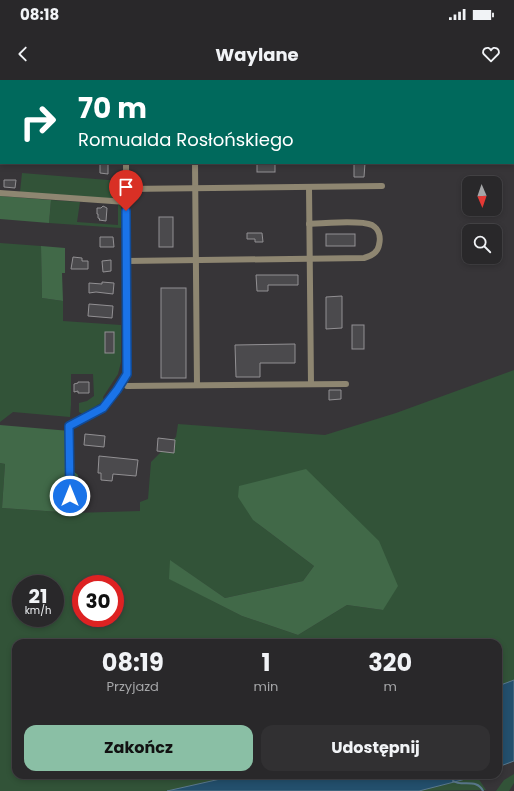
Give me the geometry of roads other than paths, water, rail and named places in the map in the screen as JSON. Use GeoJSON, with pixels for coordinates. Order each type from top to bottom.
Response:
{"type":"FeatureCollection","features":[{"type":"Feature","properties":{"kind":"street"},"geometry":{"type":"LineString","coordinates":[[70,506],[69,426],[103,408],[127,374],[126,164]]}},
{"type":"Feature","properties":{"kind":"street"},"geometry":{"type":"LineString","coordinates":[[195,164],[197,385]]}},
{"type":"Feature","properties":{"kind":"street"},"geometry":{"type":"LineString","coordinates":[[126,188],[382,186]]}},
{"type":"Feature","properties":{"kind":"street"},"geometry":{"type":"LineString","coordinates":[[309,187],[311,384]]}},
{"type":"Feature","properties":{"kind":"street"},"geometry":{"type":"LineString","coordinates":[[0,193],[126,202]]}},
{"type":"Feature","properties":{"kind":"street"},"geometry":{"type":"LineString","coordinates":[[126,261],[364,258],[370,257],[379,247],[380,237],[375,228],[366,224],[309,224]]}},
{"type":"Feature","properties":{"kind":"street"},"geometry":{"type":"LineString","coordinates":[[127,386],[346,384]]}},
{"type":"Feature","properties":{"kind":"water"},"geometry":{"type":"Polygon","coordinates":[[[514,680],[514,761],[502,766],[502,684],[514,680]]]}},
{"type":"Feature","properties":{"kind":"water"},"geometry":{"type":"Polygon","coordinates":[[[220,779],[465,779],[419,791],[167,791],[220,779]]]}},
{"type":"Feature","properties":{"kind":"waterway"},"geometry":{"type":"LineString","coordinates":[[453,781],[457,783],[477,785],[483,791]]}}]}
